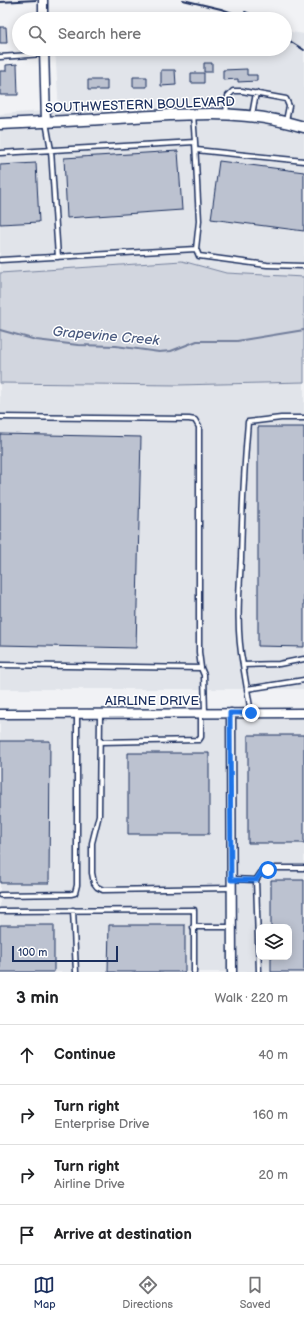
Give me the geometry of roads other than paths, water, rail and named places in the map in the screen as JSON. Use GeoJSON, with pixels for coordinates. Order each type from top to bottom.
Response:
{"type":"FeatureCollection","features":[{"type":"Feature","properties":{"kind":"street"},"geometry":{"type":"LineString","coordinates":[[43,2],[44,12]]}},
{"type":"Feature","properties":{"kind":"street"},"geometry":{"type":"LineString","coordinates":[[44,56],[46,122]]}},
{"type":"Feature","properties":{"kind":"street","name":"SOUTHWESTERN BOULEVARD"},"geometry":{"type":"LineString","coordinates":[[0,124],[193,114],[226,114],[252,115],[286,121],[304,127]]}},
{"type":"Feature","properties":{"kind":"street"},"geometry":{"type":"LineString","coordinates":[[230,713],[232,972]]}},
{"type":"Feature","properties":{"kind":"street","name":"AIRLINE DRIVE"},"geometry":{"type":"LineString","coordinates":[[0,714],[304,713]]}},
{"type":"Feature","properties":{"kind":"lane"},"geometry":{"type":"LineString","coordinates":[[0,57],[12,56]]}},
{"type":"Feature","properties":{"kind":"lane"},"geometry":{"type":"LineString","coordinates":[[226,114],[228,96],[232,91],[256,93],[286,99],[289,106],[286,121]]}},
{"type":"Feature","properties":{"kind":"lane"},"geometry":{"type":"LineString","coordinates":[[252,115],[256,93]]}},
{"type":"Feature","properties":{"kind":"lane"},"geometry":{"type":"LineString","coordinates":[[193,114],[199,221],[196,249],[199,256],[267,265],[304,266]]}},
{"type":"Feature","properties":{"kind":"lane"},"geometry":{"type":"LineString","coordinates":[[46,122],[51,150],[58,257]]}},
{"type":"Feature","properties":{"kind":"lane"},"geometry":{"type":"LineString","coordinates":[[0,153],[195,142]]}},
{"type":"Feature","properties":{"kind":"lane"},"geometry":{"type":"LineString","coordinates":[[196,150],[304,161]]}},
{"type":"Feature","properties":{"kind":"lane"},"geometry":{"type":"LineString","coordinates":[[0,260],[196,249]]}},
{"type":"Feature","properties":{"kind":"lane"},"geometry":{"type":"LineString","coordinates":[[0,417],[195,420],[200,426],[199,652],[200,668],[204,676],[201,737],[199,740],[100,742]]}},
{"type":"Feature","properties":{"kind":"lane"},"geometry":{"type":"LineString","coordinates":[[251,713],[239,644],[244,467],[248,422],[281,418],[304,418]]}},
{"type":"Feature","properties":{"kind":"lane"},"geometry":{"type":"LineString","coordinates":[[243,665],[279,664],[304,659]]}},
{"type":"Feature","properties":{"kind":"lane"},"geometry":{"type":"LineString","coordinates":[[0,665],[200,668]]}},
{"type":"Feature","properties":{"kind":"lane"},"geometry":{"type":"LineString","coordinates":[[247,689],[304,680]]}},
{"type":"Feature","properties":{"kind":"lane"},"geometry":{"type":"LineString","coordinates":[[0,895],[75,893],[77,885],[77,714]]}},
{"type":"Feature","properties":{"kind":"lane"},"geometry":{"type":"LineString","coordinates":[[100,714],[99,815],[92,843],[92,873],[94,883],[97,887],[103,890],[231,884],[256,880]]}},
{"type":"Feature","properties":{"kind":"lane"},"geometry":{"type":"LineString","coordinates":[[259,972],[256,880],[262,871],[304,868]]}},
{"type":"Feature","properties":{"kind":"lane"},"geometry":{"type":"LineString","coordinates":[[73,910],[76,972]]}},
{"type":"Feature","properties":{"kind":"lane"},"geometry":{"type":"LineString","coordinates":[[0,911],[194,910],[194,972]]}},
{"type":"Feature","properties":{"kind":"lane"},"geometry":{"type":"LineString","coordinates":[[193,927],[231,928]]}},
{"type":"Feature","properties":{"kind":"waterway","name":"Grapevine Creek"},"geometry":{"type":"LineString","coordinates":[[0,330],[36,340],[78,345],[116,346],[159,352],[171,351],[197,341],[237,341],[304,330]]}},
{"type":"Feature","properties":{"kind":"railway"},"geometry":{"type":"LineString","coordinates":[[0,2],[36,0]]}},
{"type":"Feature","properties":{"kind":"railway"},"geometry":{"type":"LineString","coordinates":[[183,0],[230,12]]}},
{"type":"Feature","properties":{"kind":"railway"},"geometry":{"type":"LineString","coordinates":[[292,42],[304,50]]}}]}
